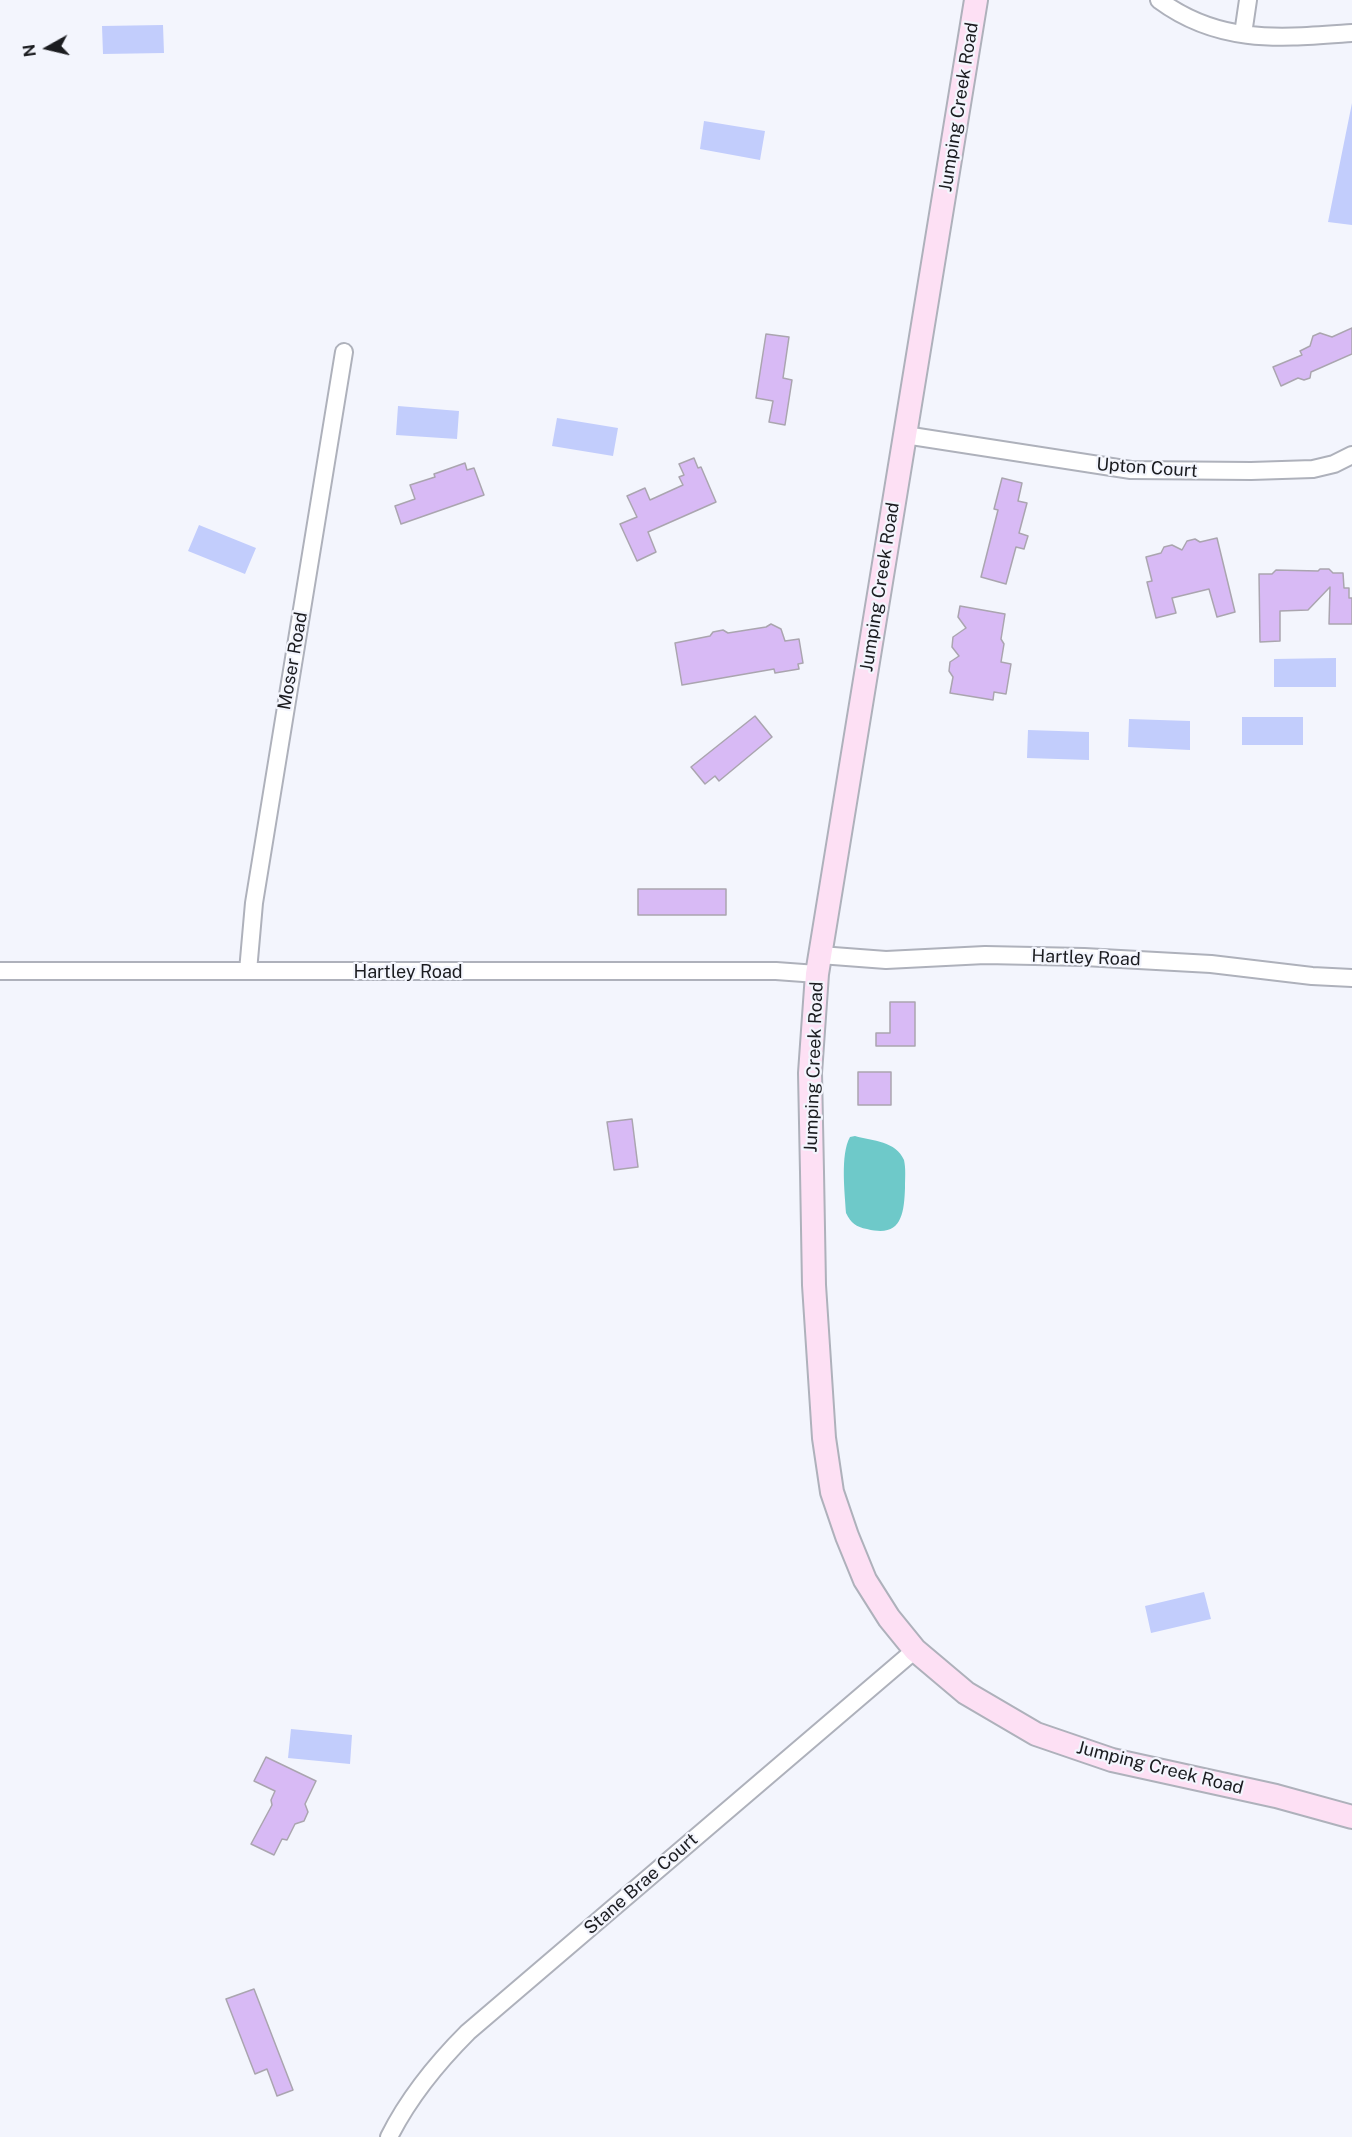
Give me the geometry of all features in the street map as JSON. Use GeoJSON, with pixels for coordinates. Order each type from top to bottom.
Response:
{"type":"FeatureCollection","features":[{"type":"Feature","properties":{"kind":"main road","name":"Jumping Creek Road"},"geometry":{"type":"LineString","coordinates":[[976,0],[818,964],[810,1073],[814,1285],[824,1438],[832,1492],[865,1580],[889,1618],[915,1650],[966,1693],[1036,1734],[1112,1760],[1276,1796],[1352,1817]]}},
{"type":"Feature","properties":{"kind":"street"},"geometry":{"type":"LineString","coordinates":[[1159,0],[1201,24],[1243,34],[1286,38],[1352,33]]}},
{"type":"Feature","properties":{"kind":"street"},"geometry":{"type":"LineString","coordinates":[[1243,34],[1248,0]]}},
{"type":"Feature","properties":{"kind":"street","name":"Moser Road"},"geometry":{"type":"LineString","coordinates":[[248,971],[255,891],[344,352]]}},
{"type":"Feature","properties":{"kind":"street","name":"Upton Court"},"geometry":{"type":"LineString","coordinates":[[905,435],[1131,471],[1302,470],[1334,464],[1352,455]]}},
{"type":"Feature","properties":{"kind":"street","name":"Hartley Road"},"geometry":{"type":"LineString","coordinates":[[0,971],[776,971],[818,964],[985,955],[1150,960],[1352,978]]}},
{"type":"Feature","properties":{"kind":"street","name":"Stane Brae Court"},"geometry":{"type":"LineString","coordinates":[[389,2137],[416,2092],[439,2062],[468,2032],[915,1650]]}},
{"type":"Feature","properties":{"kind":"shaded area"},"geometry":{"type":"Polygon","coordinates":[[[163,25],[164,53],[103,54],[102,26],[163,25]]]}},
{"type":"Feature","properties":{"kind":"shaded area"},"geometry":{"type":"Polygon","coordinates":[[[1352,103],[1352,225],[1328,222],[1352,103]]]}},
{"type":"Feature","properties":{"kind":"shaded area"},"geometry":{"type":"Polygon","coordinates":[[[704,121],[765,131],[760,160],[700,149],[704,121]]]}},
{"type":"Feature","properties":{"kind":"shaded area"},"geometry":{"type":"Polygon","coordinates":[[[398,406],[459,411],[457,439],[396,435],[398,406]]]}},
{"type":"Feature","properties":{"kind":"shaded area"},"geometry":{"type":"Polygon","coordinates":[[[557,418],[618,428],[613,456],[552,446],[557,418]]]}},
{"type":"Feature","properties":{"kind":"shaded area"},"geometry":{"type":"Polygon","coordinates":[[[199,525],[256,548],[245,574],[188,551],[199,525]]]}},
{"type":"Feature","properties":{"kind":"shaded area"},"geometry":{"type":"Polygon","coordinates":[[[1336,658],[1336,687],[1274,687],[1274,659],[1336,658]]]}},
{"type":"Feature","properties":{"kind":"shaded area"},"geometry":{"type":"Polygon","coordinates":[[[1242,717],[1303,717],[1303,745],[1242,745],[1242,717]]]}},
{"type":"Feature","properties":{"kind":"shaded area"},"geometry":{"type":"Polygon","coordinates":[[[1129,719],[1190,721],[1190,750],[1128,747],[1129,719]]]}},
{"type":"Feature","properties":{"kind":"shaded area"},"geometry":{"type":"Polygon","coordinates":[[[1028,730],[1089,732],[1089,760],[1027,758],[1028,730]]]}},
{"type":"Feature","properties":{"kind":"shaded area"},"geometry":{"type":"Polygon","coordinates":[[[855,1136],[890,1145],[904,1160],[905,1188],[902,1215],[894,1227],[887,1230],[878,1231],[860,1227],[852,1222],[846,1213],[845,1154],[850,1137],[855,1136]]]}},
{"type":"Feature","properties":{"kind":"shaded area"},"geometry":{"type":"Polygon","coordinates":[[[1204,1592],[1211,1619],[1151,1633],[1145,1606],[1204,1592]]]}},
{"type":"Feature","properties":{"kind":"shaded area"},"geometry":{"type":"Polygon","coordinates":[[[291,1729],[352,1735],[350,1764],[288,1758],[291,1729]]]}},
{"type":"Feature","properties":{"kind":"building"},"geometry":{"type":"Polygon","coordinates":[[[1352,328],[1352,354],[1311,372],[1310,378],[1304,380],[1298,378],[1281,386],[1273,367],[1302,355],[1300,351],[1310,346],[1313,336],[1320,333],[1332,337],[1352,328]]]}},
{"type":"Feature","properties":{"kind":"building"},"geometry":{"type":"Polygon","coordinates":[[[766,334],[789,337],[783,378],[792,380],[785,425],[769,422],[773,401],[756,398],[766,334]]]}},
{"type":"Feature","properties":{"kind":"building"},"geometry":{"type":"Polygon","coordinates":[[[694,458],[698,468],[701,467],[716,502],[648,532],[656,552],[637,561],[620,524],[637,517],[627,496],[645,488],[650,500],[683,485],[679,477],[684,475],[679,464],[694,458]]]}},
{"type":"Feature","properties":{"kind":"building"},"geometry":{"type":"Polygon","coordinates":[[[465,463],[467,470],[474,468],[484,495],[401,524],[395,506],[415,499],[410,485],[435,477],[434,474],[465,463]]]}},
{"type":"Feature","properties":{"kind":"building"},"geometry":{"type":"Polygon","coordinates":[[[1002,478],[1022,483],[1018,501],[1027,503],[1019,533],[1028,536],[1024,549],[1016,547],[1006,584],[981,577],[998,510],[994,509],[1002,478]]]}},
{"type":"Feature","properties":{"kind":"building"},"geometry":{"type":"Polygon","coordinates":[[[1217,538],[1235,612],[1217,617],[1209,589],[1172,598],[1176,613],[1156,618],[1147,582],[1152,581],[1146,557],[1161,553],[1164,547],[1172,545],[1182,550],[1187,541],[1195,539],[1200,542],[1217,538]]]}},
{"type":"Feature","properties":{"kind":"building"},"geometry":{"type":"Polygon","coordinates":[[[1320,569],[1343,573],[1344,588],[1349,588],[1349,598],[1352,598],[1352,624],[1329,624],[1330,587],[1308,610],[1280,611],[1280,641],[1260,642],[1259,574],[1272,574],[1276,570],[1318,571],[1320,569]]]}},
{"type":"Feature","properties":{"kind":"building"},"geometry":{"type":"Polygon","coordinates":[[[960,606],[1005,614],[1001,639],[1004,644],[1001,662],[1011,664],[1006,694],[994,692],[993,700],[950,693],[953,677],[949,671],[950,662],[959,656],[952,647],[953,637],[966,628],[958,617],[960,606]]]}},
{"type":"Feature","properties":{"kind":"building"},"geometry":{"type":"Polygon","coordinates":[[[771,624],[781,629],[785,641],[799,639],[803,663],[798,664],[799,669],[775,673],[774,669],[682,685],[675,643],[710,636],[713,632],[723,630],[728,633],[766,627],[771,624]]]}},
{"type":"Feature","properties":{"kind":"building"},"geometry":{"type":"Polygon","coordinates":[[[755,716],[772,737],[719,781],[715,776],[705,784],[691,767],[755,716]]]}},
{"type":"Feature","properties":{"kind":"building"},"geometry":{"type":"Polygon","coordinates":[[[638,889],[726,889],[726,915],[638,915],[638,889]]]}},
{"type":"Feature","properties":{"kind":"building"},"geometry":{"type":"Polygon","coordinates":[[[890,1002],[915,1002],[915,1046],[876,1046],[876,1033],[890,1033],[890,1002]]]}},
{"type":"Feature","properties":{"kind":"building"},"geometry":{"type":"Polygon","coordinates":[[[858,1072],[891,1072],[891,1105],[858,1105],[858,1072]]]}},
{"type":"Feature","properties":{"kind":"building"},"geometry":{"type":"Polygon","coordinates":[[[632,1119],[638,1167],[614,1170],[607,1122],[632,1119]]]}},
{"type":"Feature","properties":{"kind":"building"},"geometry":{"type":"Polygon","coordinates":[[[266,1757],[316,1781],[305,1804],[308,1812],[304,1821],[295,1824],[287,1840],[282,1839],[274,1855],[251,1844],[272,1805],[271,1800],[275,1791],[254,1781],[266,1757]]]}},
{"type":"Feature","properties":{"kind":"building"},"geometry":{"type":"Polygon","coordinates":[[[254,1989],[293,2090],[277,2096],[267,2069],[255,2074],[226,1999],[254,1989]]]}}]}
